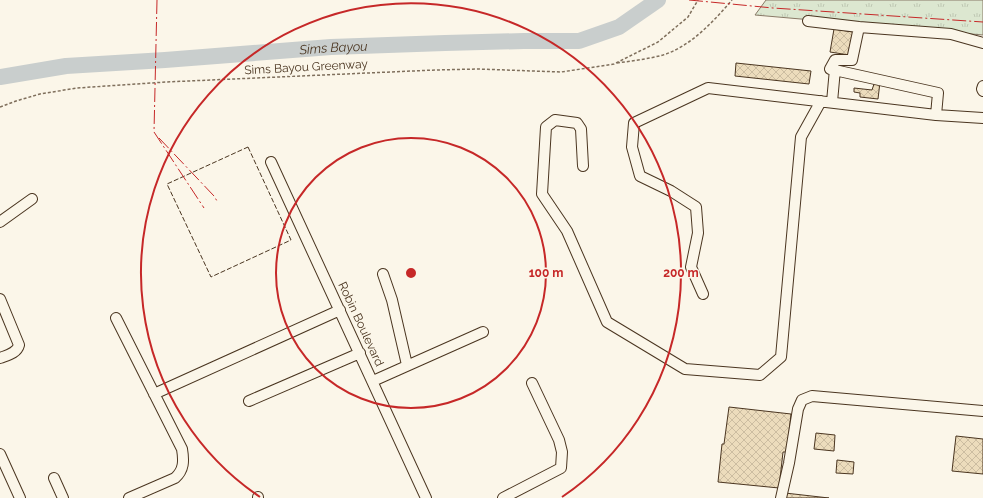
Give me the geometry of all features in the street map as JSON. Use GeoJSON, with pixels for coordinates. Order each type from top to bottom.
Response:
{"type":"FeatureCollection","features":[{"type":"Feature","properties":{"kind":"street"},"geometry":{"type":"LineString","coordinates":[[808,21],[859,27],[951,34],[983,43]]}},
{"type":"Feature","properties":{"kind":"street"},"geometry":{"type":"LineString","coordinates":[[859,27],[852,60],[834,60],[830,67],[938,93],[936,115]]}},
{"type":"Feature","properties":{"kind":"street"},"geometry":{"type":"LineString","coordinates":[[832,102],[836,69]]}},
{"type":"Feature","properties":{"kind":"street"},"geometry":{"type":"LineString","coordinates":[[983,86],[983,92]]}},
{"type":"Feature","properties":{"kind":"street"},"geometry":{"type":"LineString","coordinates":[[703,294],[691,267],[698,233],[696,207],[671,191],[640,176],[632,147],[634,123],[708,88],[936,115],[983,118]]}},
{"type":"Feature","properties":{"kind":"street"},"geometry":{"type":"LineString","coordinates":[[583,166],[581,129],[578,123],[555,120],[546,127],[542,194],[567,231],[607,322],[685,368],[760,375],[781,357],[800,137],[821,101]]}},
{"type":"Feature","properties":{"kind":"street","name":"Robin Boulevard"},"geometry":{"type":"LineString","coordinates":[[271,162],[360,352],[426,498]]}},
{"type":"Feature","properties":{"kind":"street"},"geometry":{"type":"LineString","coordinates":[[0,222],[32,199]]}},
{"type":"Feature","properties":{"kind":"street"},"geometry":{"type":"LineString","coordinates":[[384,274],[392,300],[407,365]]}},
{"type":"Feature","properties":{"kind":"street"},"geometry":{"type":"LineString","coordinates":[[0,299],[19,345],[18,349],[13,353],[0,358]]}},
{"type":"Feature","properties":{"kind":"street"},"geometry":{"type":"LineString","coordinates":[[154,394],[340,310]]}},
{"type":"Feature","properties":{"kind":"street"},"geometry":{"type":"LineString","coordinates":[[116,318],[182,449],[183,466],[180,473],[175,478],[129,498]]}},
{"type":"Feature","properties":{"kind":"street"},"geometry":{"type":"LineString","coordinates":[[372,381],[483,332]]}},
{"type":"Feature","properties":{"kind":"street"},"geometry":{"type":"LineString","coordinates":[[249,401],[360,352]]}},
{"type":"Feature","properties":{"kind":"street"},"geometry":{"type":"LineString","coordinates":[[502,498],[562,468],[562,452],[559,440],[532,383]]}},
{"type":"Feature","properties":{"kind":"street"},"geometry":{"type":"LineString","coordinates":[[780,498],[789,463],[798,409],[802,400],[806,397],[812,396],[983,411]]}},
{"type":"Feature","properties":{"kind":"street"},"geometry":{"type":"LineString","coordinates":[[0,454],[19,498]]}},
{"type":"Feature","properties":{"kind":"street"},"geometry":{"type":"LineString","coordinates":[[54,478],[63,498]]}},
{"type":"Feature","properties":{"kind":"path","name":"Sims Bayou Greenway"},"geometry":{"type":"LineString","coordinates":[[614,64],[658,42],[688,17],[698,0]]}},
{"type":"Feature","properties":{"kind":"path","name":"Sims Bayou Greenway"},"geometry":{"type":"LineString","coordinates":[[0,107],[40,94],[77,88],[435,70],[561,72],[663,55],[684,45],[711,24],[732,0]]}},
{"type":"Feature","properties":{"kind":"green space"},"geometry":{"type":"Polygon","coordinates":[[[766,0],[983,0],[983,35],[755,15],[766,0]]]}},
{"type":"Feature","properties":{"kind":"building"},"geometry":{"type":"Polygon","coordinates":[[[834,29],[853,32],[849,55],[830,52],[834,29]]]}},
{"type":"Feature","properties":{"kind":"building"},"geometry":{"type":"Polygon","coordinates":[[[736,63],[811,71],[809,84],[735,76],[736,63]]]}},
{"type":"Feature","properties":{"kind":"building"},"geometry":{"type":"Polygon","coordinates":[[[875,81],[880,82],[878,99],[860,97],[860,93],[854,92],[854,88],[872,90],[875,81]]]}},
{"type":"Feature","properties":{"kind":"building"},"geometry":{"type":"Polygon","coordinates":[[[729,407],[791,414],[787,452],[783,452],[779,488],[718,482],[722,444],[724,444],[729,407]]]}},
{"type":"Feature","properties":{"kind":"building"},"geometry":{"type":"Polygon","coordinates":[[[816,433],[835,435],[834,451],[814,449],[816,433]]]}},
{"type":"Feature","properties":{"kind":"building"},"geometry":{"type":"Polygon","coordinates":[[[956,436],[983,439],[983,474],[952,471],[956,436]]]}},
{"type":"Feature","properties":{"kind":"building"},"geometry":{"type":"Polygon","coordinates":[[[837,460],[854,462],[853,474],[836,473],[837,460]]]}},
{"type":"Feature","properties":{"kind":"building"},"geometry":{"type":"Polygon","coordinates":[[[785,493],[829,498],[784,498],[785,493]]]}},
{"type":"Feature","properties":{"kind":"waterway","name":"Sims Bayou"},"geometry":{"type":"LineString","coordinates":[[0,77],[66,66],[331,47],[524,41],[579,41],[619,27],[658,0]]}},
{"type":"Feature","properties":{"kind":"fence"},"geometry":{"type":"LineString","coordinates":[[248,147],[291,240],[211,277],[167,184],[248,147]]}},
{"type":"Feature","properties":{"kind":"power"},"geometry":{"type":"LineString","coordinates":[[157,0],[154,132],[204,208]]}},
{"type":"Feature","properties":{"kind":"power"},"geometry":{"type":"LineString","coordinates":[[689,0],[773,8],[983,22]]}},
{"type":"Feature","properties":{"kind":"power"},"geometry":{"type":"LineString","coordinates":[[159,138],[217,201]]}}]}
